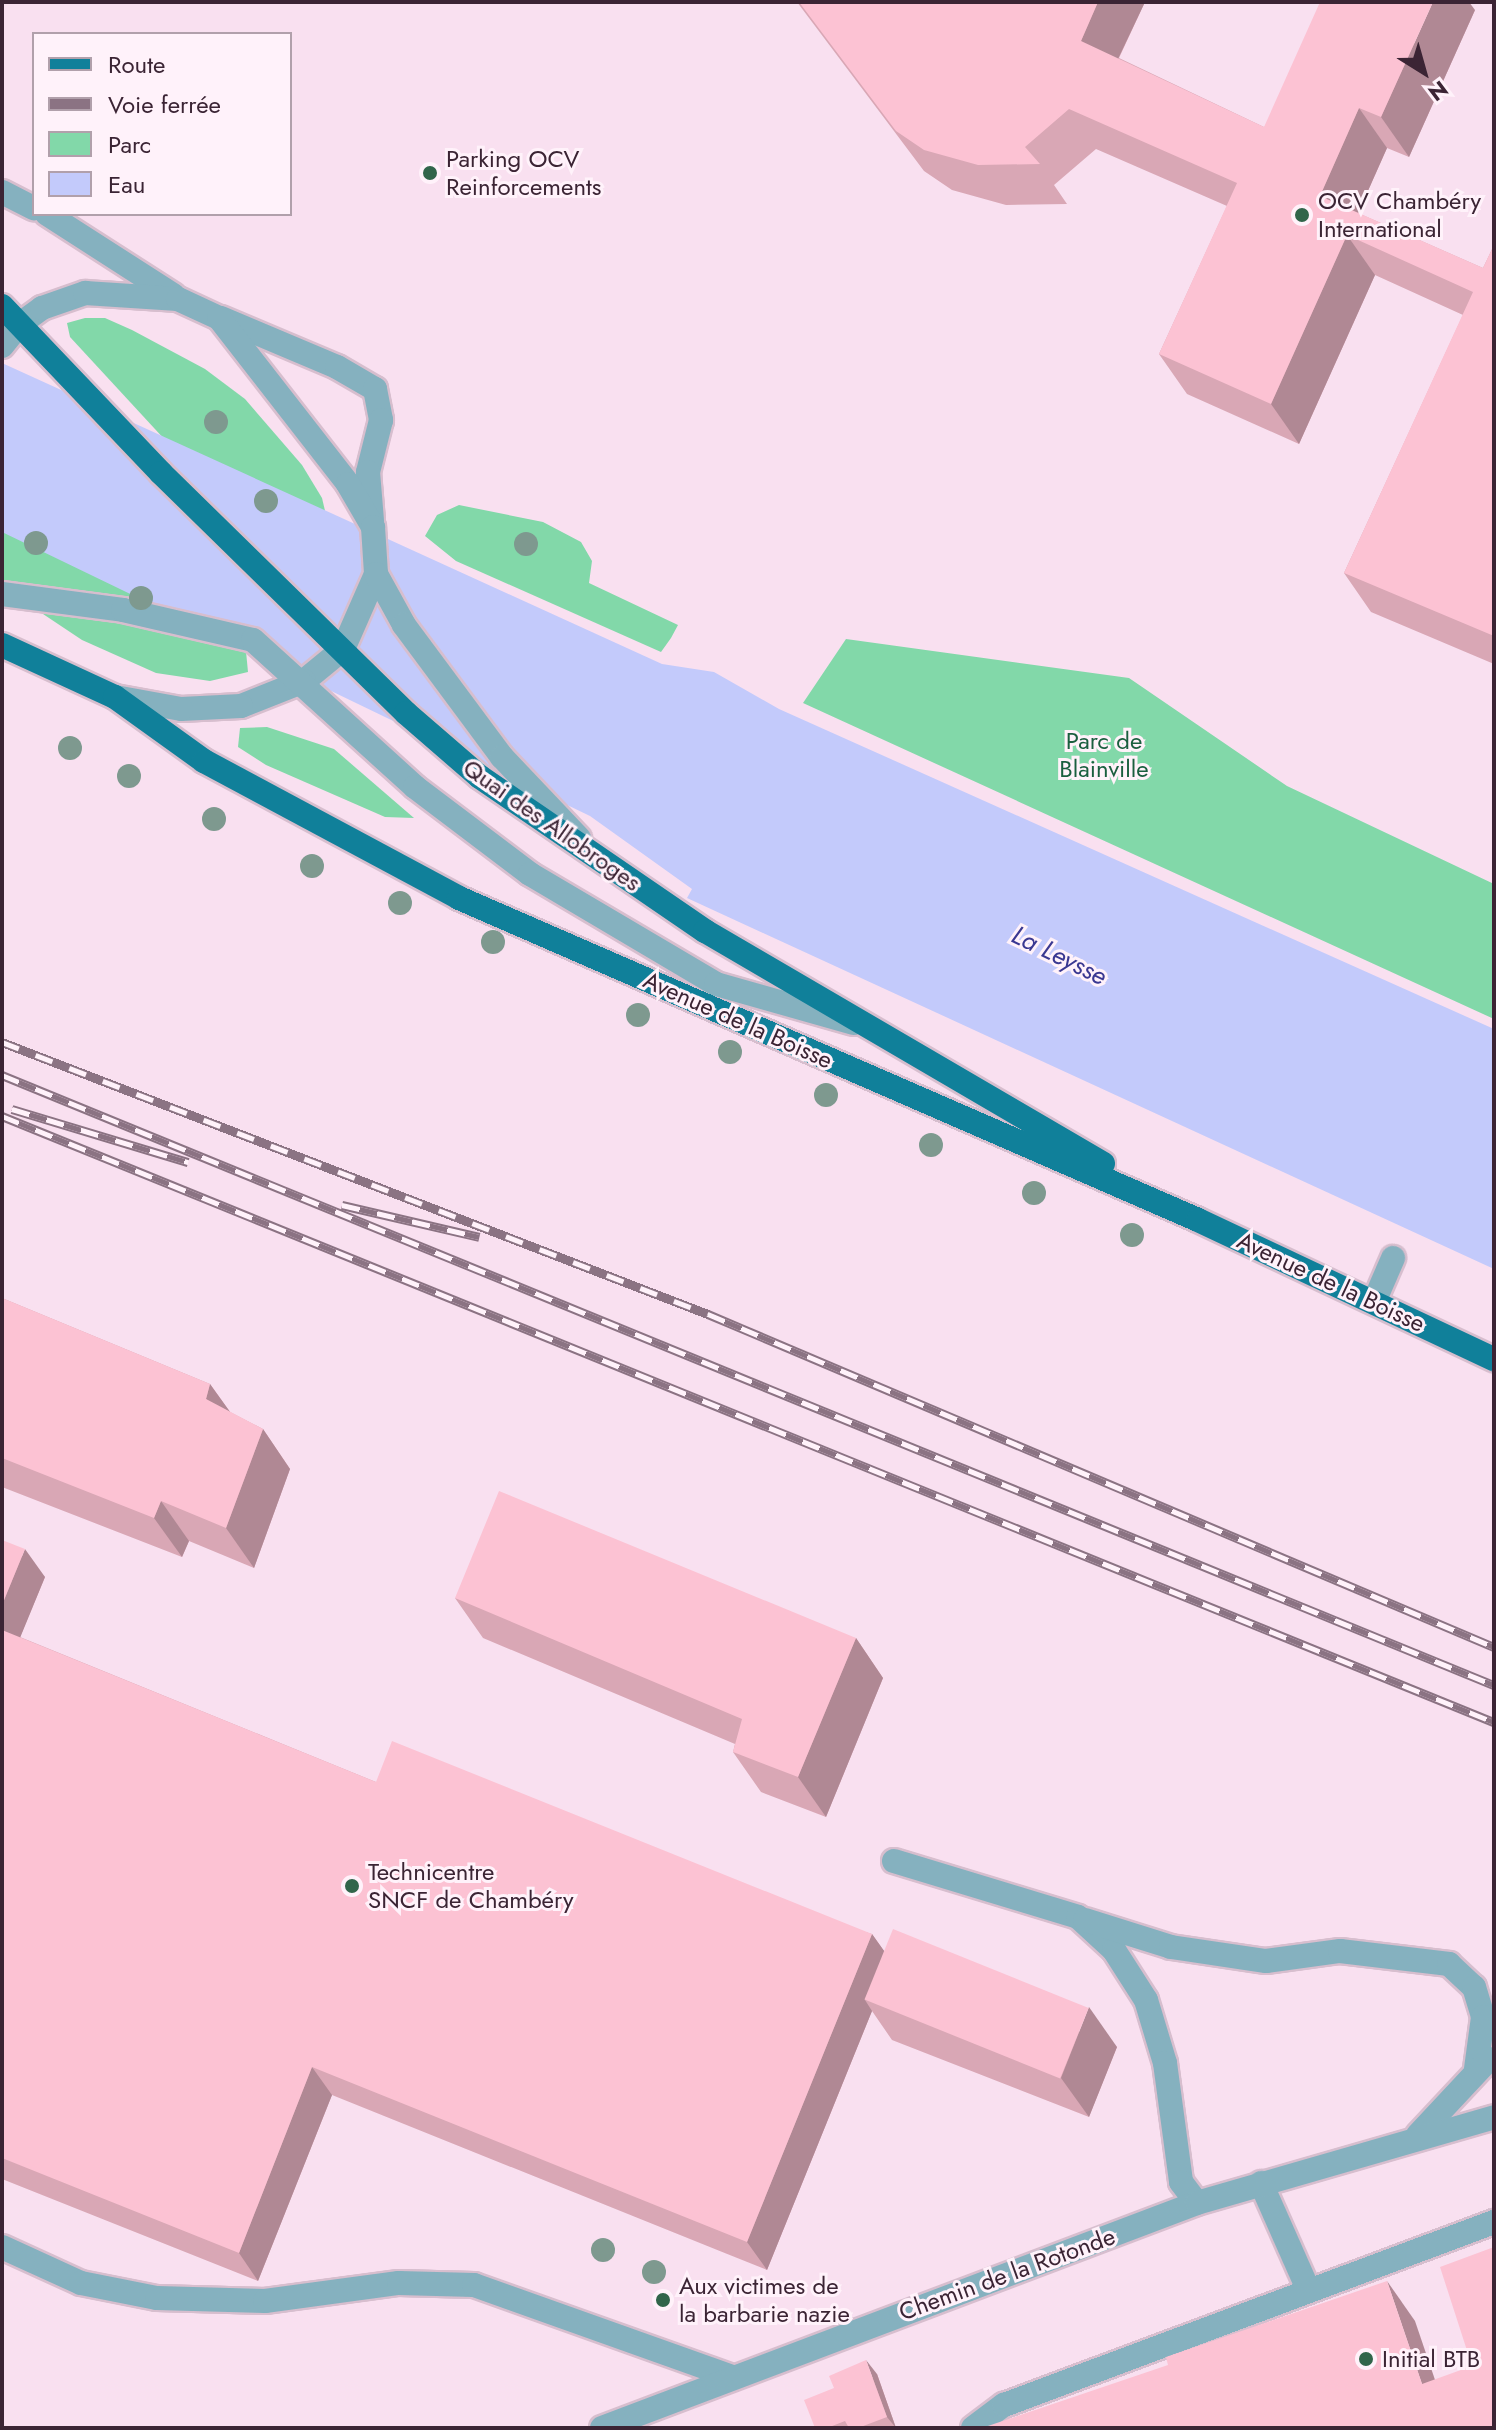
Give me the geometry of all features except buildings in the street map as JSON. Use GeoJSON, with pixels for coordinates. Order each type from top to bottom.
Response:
{"type":"FeatureCollection","features":[{"type":"Feature","properties":{"kind":"main road","name":"Quai des Allobroges"},"geometry":{"type":"LineString","coordinates":[[2,306],[161,473],[480,777],[705,931],[1198,1220]]}},
{"type":"Feature","properties":{"kind":"main road","name":"Avenue de la Boisse"},"geometry":{"type":"LineString","coordinates":[[2,645],[115,697],[204,761],[459,898],[1198,1220],[1494,1359]]}},
{"type":"Feature","properties":{"kind":"street"},"geometry":{"type":"LineString","coordinates":[[2,192],[32,207]]}},
{"type":"Feature","properties":{"kind":"street"},"geometry":{"type":"LineString","coordinates":[[50,216],[178,299],[337,367],[375,389],[381,420],[368,472],[376,574],[404,625],[502,757],[591,852]]}},
{"type":"Feature","properties":{"kind":"street"},"geometry":{"type":"LineString","coordinates":[[2,346],[20,324],[42,308],[85,293],[127,292],[178,299]]}},
{"type":"Feature","properties":{"kind":"street"},"geometry":{"type":"LineString","coordinates":[[219,318],[348,484],[373,527]]}},
{"type":"Feature","properties":{"kind":"street"},"geometry":{"type":"LineString","coordinates":[[115,697],[181,709],[241,706],[304,681],[343,649],[376,574]]}},
{"type":"Feature","properties":{"kind":"street"},"geometry":{"type":"LineString","coordinates":[[2,594],[123,610],[253,640],[304,681],[415,787],[530,874],[716,984],[872,1028]]}},
{"type":"Feature","properties":{"kind":"street"},"geometry":{"type":"LineString","coordinates":[[1374,1302],[1393,1258]]}},
{"type":"Feature","properties":{"kind":"street"},"geometry":{"type":"LineString","coordinates":[[894,1861],[1171,1947],[1266,1961],[1340,1951],[1449,1964],[1474,1987],[1483,2017],[1485,2062],[1418,2135]]}},
{"type":"Feature","properties":{"kind":"street"},"geometry":{"type":"LineString","coordinates":[[1078,1917],[1114,1950],[1146,2000],[1165,2063],[1181,2182],[1197,2203]]}},
{"type":"Feature","properties":{"kind":"street","name":"Chemin de la Rotonde"},"geometry":{"type":"LineString","coordinates":[[602,2428],[730,2376],[1197,2203],[1418,2135],[1494,2117]]}},
{"type":"Feature","properties":{"kind":"street"},"geometry":{"type":"LineString","coordinates":[[1261,2183],[1308,2289]]}},
{"type":"Feature","properties":{"kind":"street"},"geometry":{"type":"LineString","coordinates":[[973,2428],[1004,2405],[1494,2222]]}},
{"type":"Feature","properties":{"kind":"street"},"geometry":{"type":"LineString","coordinates":[[2,2247],[81,2283],[157,2298],[265,2301],[399,2283],[474,2285],[730,2376]]}},
{"type":"Feature","properties":{"kind":"green space"},"geometry":{"type":"Polygon","coordinates":[[[85,318],[105,318],[132,330],[205,369],[245,399],[302,465],[322,498],[331,536],[287,572],[70,337],[67,323],[85,318]]]}},
{"type":"Feature","properties":{"kind":"green space"},"geometry":{"type":"Polygon","coordinates":[[[2,398],[245,641],[248,672],[210,681],[156,673],[82,640],[16,596],[2,578],[2,398]]]}},
{"type":"Feature","properties":{"kind":"green space"},"geometry":{"type":"Polygon","coordinates":[[[459,505],[543,522],[581,542],[592,561],[589,583],[678,625],[671,638],[661,652],[456,561],[425,536],[437,515],[459,505]]]}},
{"type":"Feature","properties":{"kind":"green space","name":"Parc de Blainville"},"geometry":{"type":"Polygon","coordinates":[[[846,639],[1129,678],[1287,786],[1494,884],[1494,1019],[803,703],[846,639]]]}},
{"type":"Feature","properties":{"kind":"green space"},"geometry":{"type":"Polygon","coordinates":[[[267,727],[334,749],[414,818],[385,817],[266,765],[238,747],[240,728],[267,727]]]}},
{"type":"Feature","properties":{"kind":"water","name":"La Leysse"},"geometry":{"type":"Polygon","coordinates":[[[2,363],[662,664],[714,672],[779,709],[1494,1029],[1494,1269],[687,898],[692,889],[590,816],[2,532],[2,363]]]}},
{"type":"Feature","properties":{"kind":"railway"},"geometry":{"type":"LineString","coordinates":[[2,1042],[708,1314],[1494,1647]]}},
{"type":"Feature","properties":{"kind":"railway"},"geometry":{"type":"LineString","coordinates":[[2,1075],[1494,1685]]}},
{"type":"Feature","properties":{"kind":"railway"},"geometry":{"type":"LineString","coordinates":[[12,1109],[188,1162]]}},
{"type":"Feature","properties":{"kind":"railway"},"geometry":{"type":"LineString","coordinates":[[2,1116],[1494,1722]]}},
{"type":"Feature","properties":{"kind":"railway"},"geometry":{"type":"LineString","coordinates":[[342,1205],[479,1237]]}},
{"type":"Feature","properties":{"kind":"place","name":"Parking OCV Reinforcements"},"geometry":{"type":"Point","coordinates":[430,173]}},
{"type":"Feature","properties":{"kind":"place","name":"OCV Chambéry International"},"geometry":{"type":"Point","coordinates":[1302,215]}},
{"type":"Feature","properties":{"kind":"place","name":"Technicentre SNCF de Chambéry"},"geometry":{"type":"Point","coordinates":[352,1886]}},
{"type":"Feature","properties":{"kind":"place","name":"Aux victimes de la barbarie nazie"},"geometry":{"type":"Point","coordinates":[663,2300]}},
{"type":"Feature","properties":{"kind":"place","name":"Initial BTB"},"geometry":{"type":"Point","coordinates":[1366,2359]}}]}
